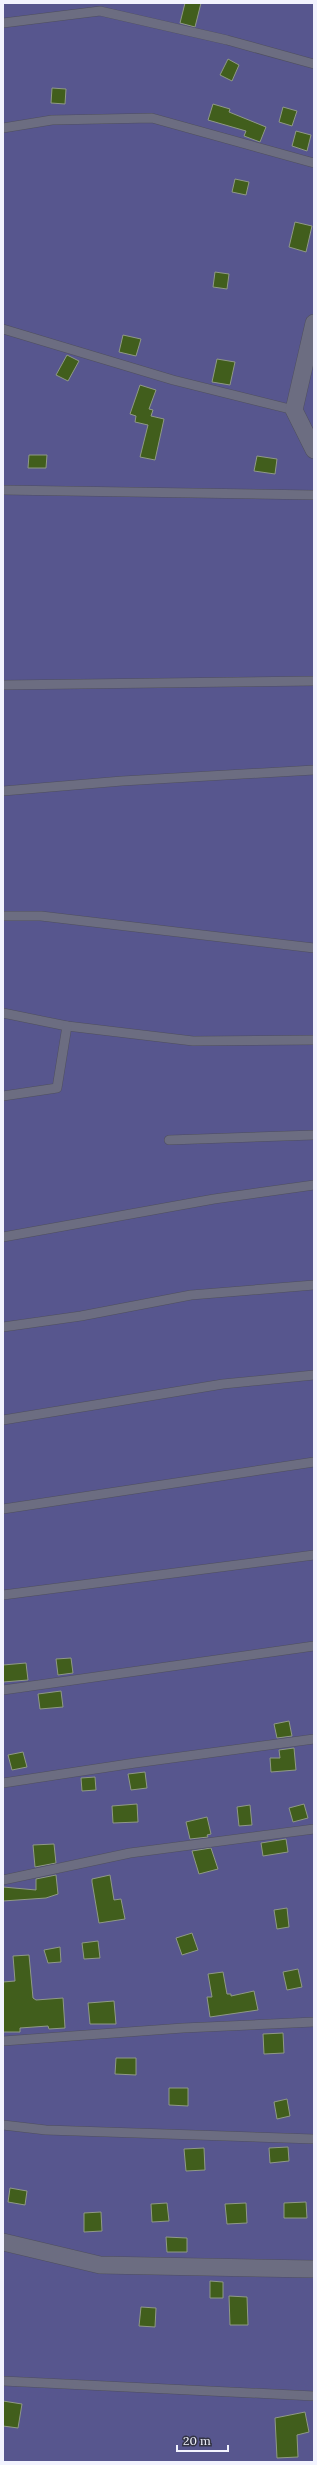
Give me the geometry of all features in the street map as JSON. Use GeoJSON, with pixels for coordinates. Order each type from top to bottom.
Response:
{"type":"FeatureCollection","features":[{"type":"Feature","properties":{"kind":"street"},"geometry":{"type":"LineString","coordinates":[[314,323],[294,410],[314,450]]}},
{"type":"Feature","properties":{"kind":"street"},"geometry":{"type":"LineString","coordinates":[[3,2242],[100,2266],[314,2269]]}},
{"type":"Feature","properties":{"kind":"lane"},"geometry":{"type":"LineString","coordinates":[[3,23],[100,11],[227,40],[314,64]]}},
{"type":"Feature","properties":{"kind":"lane"},"geometry":{"type":"LineString","coordinates":[[3,128],[52,120],[152,118],[314,163]]}},
{"type":"Feature","properties":{"kind":"lane"},"geometry":{"type":"LineString","coordinates":[[3,329],[173,380],[294,410]]}},
{"type":"Feature","properties":{"kind":"lane"},"geometry":{"type":"LineString","coordinates":[[3,490],[314,495]]}},
{"type":"Feature","properties":{"kind":"lane"},"geometry":{"type":"LineString","coordinates":[[3,685],[314,681]]}},
{"type":"Feature","properties":{"kind":"lane"},"geometry":{"type":"LineString","coordinates":[[3,791],[122,780],[314,770]]}},
{"type":"Feature","properties":{"kind":"lane"},"geometry":{"type":"LineString","coordinates":[[3,916],[41,916],[314,948]]}},
{"type":"Feature","properties":{"kind":"lane"},"geometry":{"type":"LineString","coordinates":[[3,1013],[67,1026],[193,1041],[314,1040]]}},
{"type":"Feature","properties":{"kind":"lane"},"geometry":{"type":"LineString","coordinates":[[3,1096],[57,1088],[67,1026]]}},
{"type":"Feature","properties":{"kind":"lane"},"geometry":{"type":"LineString","coordinates":[[169,1140],[314,1135]]}},
{"type":"Feature","properties":{"kind":"lane"},"geometry":{"type":"LineString","coordinates":[[3,1237],[214,1199],[314,1185]]}},
{"type":"Feature","properties":{"kind":"lane"},"geometry":{"type":"LineString","coordinates":[[3,1327],[81,1316],[191,1295],[314,1285]]}},
{"type":"Feature","properties":{"kind":"lane"},"geometry":{"type":"LineString","coordinates":[[3,1420],[222,1384],[314,1375]]}},
{"type":"Feature","properties":{"kind":"lane"},"geometry":{"type":"LineString","coordinates":[[3,1508],[314,1462]]}},
{"type":"Feature","properties":{"kind":"lane"},"geometry":{"type":"LineString","coordinates":[[3,1595],[314,1555]]}},
{"type":"Feature","properties":{"kind":"lane"},"geometry":{"type":"LineString","coordinates":[[3,1690],[314,1646]]}},
{"type":"Feature","properties":{"kind":"lane"},"geometry":{"type":"LineString","coordinates":[[3,1783],[135,1763],[314,1739]]}},
{"type":"Feature","properties":{"kind":"lane"},"geometry":{"type":"LineString","coordinates":[[3,1880],[130,1853],[314,1829]]}},
{"type":"Feature","properties":{"kind":"lane"},"geometry":{"type":"LineString","coordinates":[[3,2041],[183,2028],[314,2022]]}},
{"type":"Feature","properties":{"kind":"lane"},"geometry":{"type":"LineString","coordinates":[[3,2125],[46,2130],[314,2139]]}},
{"type":"Feature","properties":{"kind":"lane"},"geometry":{"type":"LineString","coordinates":[[3,2381],[314,2396]]}},
{"type":"Feature","properties":{"kind":"shaded area"},"geometry":{"type":"Polygon","coordinates":[[[3,3],[314,3],[314,2462],[3,2462],[3,3]]]}},
{"type":"Feature","properties":{"kind":"building"},"geometry":{"type":"Polygon","coordinates":[[[185,3],[201,3],[195,27],[180,23],[185,3]]]}},
{"type":"Feature","properties":{"kind":"building"},"geometry":{"type":"Polygon","coordinates":[[[228,59],[239,65],[232,81],[220,75],[228,59]]]}},
{"type":"Feature","properties":{"kind":"building"},"geometry":{"type":"Polygon","coordinates":[[[52,88],[66,89],[65,104],[51,103],[52,88]]]}},
{"type":"Feature","properties":{"kind":"building"},"geometry":{"type":"Polygon","coordinates":[[[213,104],[230,109],[229,112],[266,127],[260,142],[244,136],[246,131],[208,120],[213,104]]]}},
{"type":"Feature","properties":{"kind":"building"},"geometry":{"type":"Polygon","coordinates":[[[283,107],[297,111],[292,126],[279,122],[283,107]]]}},
{"type":"Feature","properties":{"kind":"building"},"geometry":{"type":"Polygon","coordinates":[[[296,131],[311,135],[307,151],[292,146],[296,131]]]}},
{"type":"Feature","properties":{"kind":"building"},"geometry":{"type":"Polygon","coordinates":[[[235,179],[249,182],[246,195],[232,192],[235,179]]]}},
{"type":"Feature","properties":{"kind":"building"},"geometry":{"type":"Polygon","coordinates":[[[295,222],[312,226],[306,252],[289,247],[295,222]]]}},
{"type":"Feature","properties":{"kind":"building"},"geometry":{"type":"Polygon","coordinates":[[[215,272],[229,274],[227,289],[213,287],[215,272]]]}},
{"type":"Feature","properties":{"kind":"building"},"geometry":{"type":"Polygon","coordinates":[[[123,335],[141,339],[136,356],[119,352],[123,335]]]}},
{"type":"Feature","properties":{"kind":"building"},"geometry":{"type":"Polygon","coordinates":[[[67,355],[79,361],[68,381],[56,375],[67,355]]]}},
{"type":"Feature","properties":{"kind":"building"},"geometry":{"type":"Polygon","coordinates":[[[217,359],[235,362],[230,385],[212,382],[217,359]]]}},
{"type":"Feature","properties":{"kind":"building"},"geometry":{"type":"Polygon","coordinates":[[[140,385],[156,390],[149,409],[153,410],[151,416],[164,419],[155,460],[140,457],[148,425],[135,422],[136,416],[130,414],[140,385]]]}},
{"type":"Feature","properties":{"kind":"building"},"geometry":{"type":"Polygon","coordinates":[[[29,455],[47,455],[46,468],[28,468],[29,455]]]}},
{"type":"Feature","properties":{"kind":"building"},"geometry":{"type":"Polygon","coordinates":[[[257,456],[277,459],[275,474],[254,471],[257,456]]]}},
{"type":"Feature","properties":{"kind":"building"},"geometry":{"type":"Polygon","coordinates":[[[71,1658],[73,1673],[58,1675],[56,1659],[71,1658]]]}},
{"type":"Feature","properties":{"kind":"building"},"geometry":{"type":"Polygon","coordinates":[[[26,1663],[28,1680],[3,1682],[3,1665],[26,1663]]]}},
{"type":"Feature","properties":{"kind":"building"},"geometry":{"type":"Polygon","coordinates":[[[61,1691],[63,1707],[40,1709],[38,1694],[61,1691]]]}},
{"type":"Feature","properties":{"kind":"building"},"geometry":{"type":"Polygon","coordinates":[[[289,1721],[292,1736],[277,1738],[274,1724],[289,1721]]]}},
{"type":"Feature","properties":{"kind":"building"},"geometry":{"type":"Polygon","coordinates":[[[294,1748],[296,1770],[271,1772],[270,1758],[280,1758],[279,1750],[294,1748]]]}},
{"type":"Feature","properties":{"kind":"building"},"geometry":{"type":"Polygon","coordinates":[[[23,1752],[27,1767],[12,1770],[8,1755],[23,1752]]]}},
{"type":"Feature","properties":{"kind":"building"},"geometry":{"type":"Polygon","coordinates":[[[145,1772],[147,1788],[131,1790],[128,1774],[145,1772]]]}},
{"type":"Feature","properties":{"kind":"building"},"geometry":{"type":"Polygon","coordinates":[[[95,1777],[96,1790],[82,1791],[81,1778],[95,1777]]]}},
{"type":"Feature","properties":{"kind":"building"},"geometry":{"type":"Polygon","coordinates":[[[137,1804],[138,1822],[113,1823],[112,1806],[137,1804]]]}},
{"type":"Feature","properties":{"kind":"building"},"geometry":{"type":"Polygon","coordinates":[[[304,1804],[308,1818],[293,1822],[289,1808],[304,1804]]]}},
{"type":"Feature","properties":{"kind":"building"},"geometry":{"type":"Polygon","coordinates":[[[250,1805],[252,1825],[239,1826],[237,1807],[250,1805]]]}},
{"type":"Feature","properties":{"kind":"building"},"geometry":{"type":"Polygon","coordinates":[[[207,1817],[211,1834],[207,1835],[208,1837],[190,1839],[186,1822],[207,1817]]]}},
{"type":"Feature","properties":{"kind":"building"},"geometry":{"type":"Polygon","coordinates":[[[286,1839],[288,1852],[263,1856],[261,1843],[286,1839]]]}},
{"type":"Feature","properties":{"kind":"building"},"geometry":{"type":"Polygon","coordinates":[[[54,1844],[56,1863],[35,1867],[33,1845],[54,1844]]]}},
{"type":"Feature","properties":{"kind":"building"},"geometry":{"type":"Polygon","coordinates":[[[211,1848],[218,1869],[199,1874],[192,1851],[211,1848]]]}},
{"type":"Feature","properties":{"kind":"building"},"geometry":{"type":"Polygon","coordinates":[[[56,1875],[58,1894],[46,1898],[3,1901],[3,1887],[36,1890],[36,1879],[56,1875]]]}},
{"type":"Feature","properties":{"kind":"building"},"geometry":{"type":"Polygon","coordinates":[[[110,1875],[114,1900],[121,1899],[125,1919],[99,1923],[92,1879],[110,1875]]]}},
{"type":"Feature","properties":{"kind":"building"},"geometry":{"type":"Polygon","coordinates":[[[287,1908],[289,1927],[277,1929],[274,1910],[287,1908]]]}},
{"type":"Feature","properties":{"kind":"building"},"geometry":{"type":"Polygon","coordinates":[[[192,1933],[198,1950],[182,1955],[176,1938],[192,1933]]]}},
{"type":"Feature","properties":{"kind":"building"},"geometry":{"type":"Polygon","coordinates":[[[98,1941],[100,1958],[84,1959],[82,1943],[98,1941]]]}},
{"type":"Feature","properties":{"kind":"building"},"geometry":{"type":"Polygon","coordinates":[[[60,1947],[61,1962],[48,1963],[44,1950],[60,1947]]]}},
{"type":"Feature","properties":{"kind":"building"},"geometry":{"type":"Polygon","coordinates":[[[29,1955],[33,1998],[36,2000],[63,1998],[65,2028],[49,2029],[48,2026],[20,2028],[20,2032],[3,2032],[3,1982],[15,1981],[13,1956],[29,1955]]]}},
{"type":"Feature","properties":{"kind":"building"},"geometry":{"type":"Polygon","coordinates":[[[298,1969],[302,1987],[287,1990],[283,1972],[298,1969]]]}},
{"type":"Feature","properties":{"kind":"building"},"geometry":{"type":"Polygon","coordinates":[[[223,1972],[227,1994],[231,1994],[231,1996],[254,1991],[258,2010],[210,2017],[207,1997],[212,1997],[208,1974],[223,1972]]]}},
{"type":"Feature","properties":{"kind":"building"},"geometry":{"type":"Polygon","coordinates":[[[114,2001],[116,2024],[90,2024],[88,2003],[114,2001]]]}},
{"type":"Feature","properties":{"kind":"building"},"geometry":{"type":"Polygon","coordinates":[[[283,2033],[284,2053],[264,2054],[263,2034],[283,2033]]]}},
{"type":"Feature","properties":{"kind":"building"},"geometry":{"type":"Polygon","coordinates":[[[116,2058],[136,2058],[136,2075],[115,2074],[116,2058]]]}},
{"type":"Feature","properties":{"kind":"building"},"geometry":{"type":"Polygon","coordinates":[[[169,2088],[188,2088],[188,2106],[169,2105],[169,2088]]]}},
{"type":"Feature","properties":{"kind":"building"},"geometry":{"type":"Polygon","coordinates":[[[287,2099],[290,2116],[277,2119],[274,2102],[287,2099]]]}},
{"type":"Feature","properties":{"kind":"building"},"geometry":{"type":"Polygon","coordinates":[[[288,2147],[289,2161],[270,2163],[269,2148],[288,2147]]]}},
{"type":"Feature","properties":{"kind":"building"},"geometry":{"type":"Polygon","coordinates":[[[204,2148],[205,2170],[186,2171],[184,2149],[204,2148]]]}},
{"type":"Feature","properties":{"kind":"building"},"geometry":{"type":"Polygon","coordinates":[[[10,2188],[27,2191],[25,2205],[8,2202],[10,2188]]]}},
{"type":"Feature","properties":{"kind":"building"},"geometry":{"type":"Polygon","coordinates":[[[306,2202],[307,2218],[284,2218],[284,2203],[306,2202]]]}},
{"type":"Feature","properties":{"kind":"building"},"geometry":{"type":"Polygon","coordinates":[[[167,2203],[169,2221],[152,2222],[151,2204],[167,2203]]]}},
{"type":"Feature","properties":{"kind":"building"},"geometry":{"type":"Polygon","coordinates":[[[246,2203],[247,2223],[227,2224],[225,2204],[246,2203]]]}},
{"type":"Feature","properties":{"kind":"building"},"geometry":{"type":"Polygon","coordinates":[[[101,2212],[102,2231],[84,2232],[84,2213],[101,2212]]]}},
{"type":"Feature","properties":{"kind":"building"},"geometry":{"type":"Polygon","coordinates":[[[166,2237],[187,2238],[187,2252],[167,2252],[166,2237]]]}},
{"type":"Feature","properties":{"kind":"building"},"geometry":{"type":"Polygon","coordinates":[[[210,2281],[223,2282],[223,2298],[210,2298],[210,2281]]]}},
{"type":"Feature","properties":{"kind":"building"},"geometry":{"type":"Polygon","coordinates":[[[229,2296],[247,2297],[248,2325],[230,2325],[229,2296]]]}},
{"type":"Feature","properties":{"kind":"building"},"geometry":{"type":"Polygon","coordinates":[[[141,2307],[156,2308],[155,2327],[139,2326],[141,2307]]]}},
{"type":"Feature","properties":{"kind":"building"},"geometry":{"type":"Polygon","coordinates":[[[3,2401],[22,2404],[18,2428],[3,2426],[3,2401]]]}},
{"type":"Feature","properties":{"kind":"building"},"geometry":{"type":"Polygon","coordinates":[[[305,2412],[309,2432],[297,2435],[298,2457],[277,2458],[275,2418],[305,2412]]]}}]}
